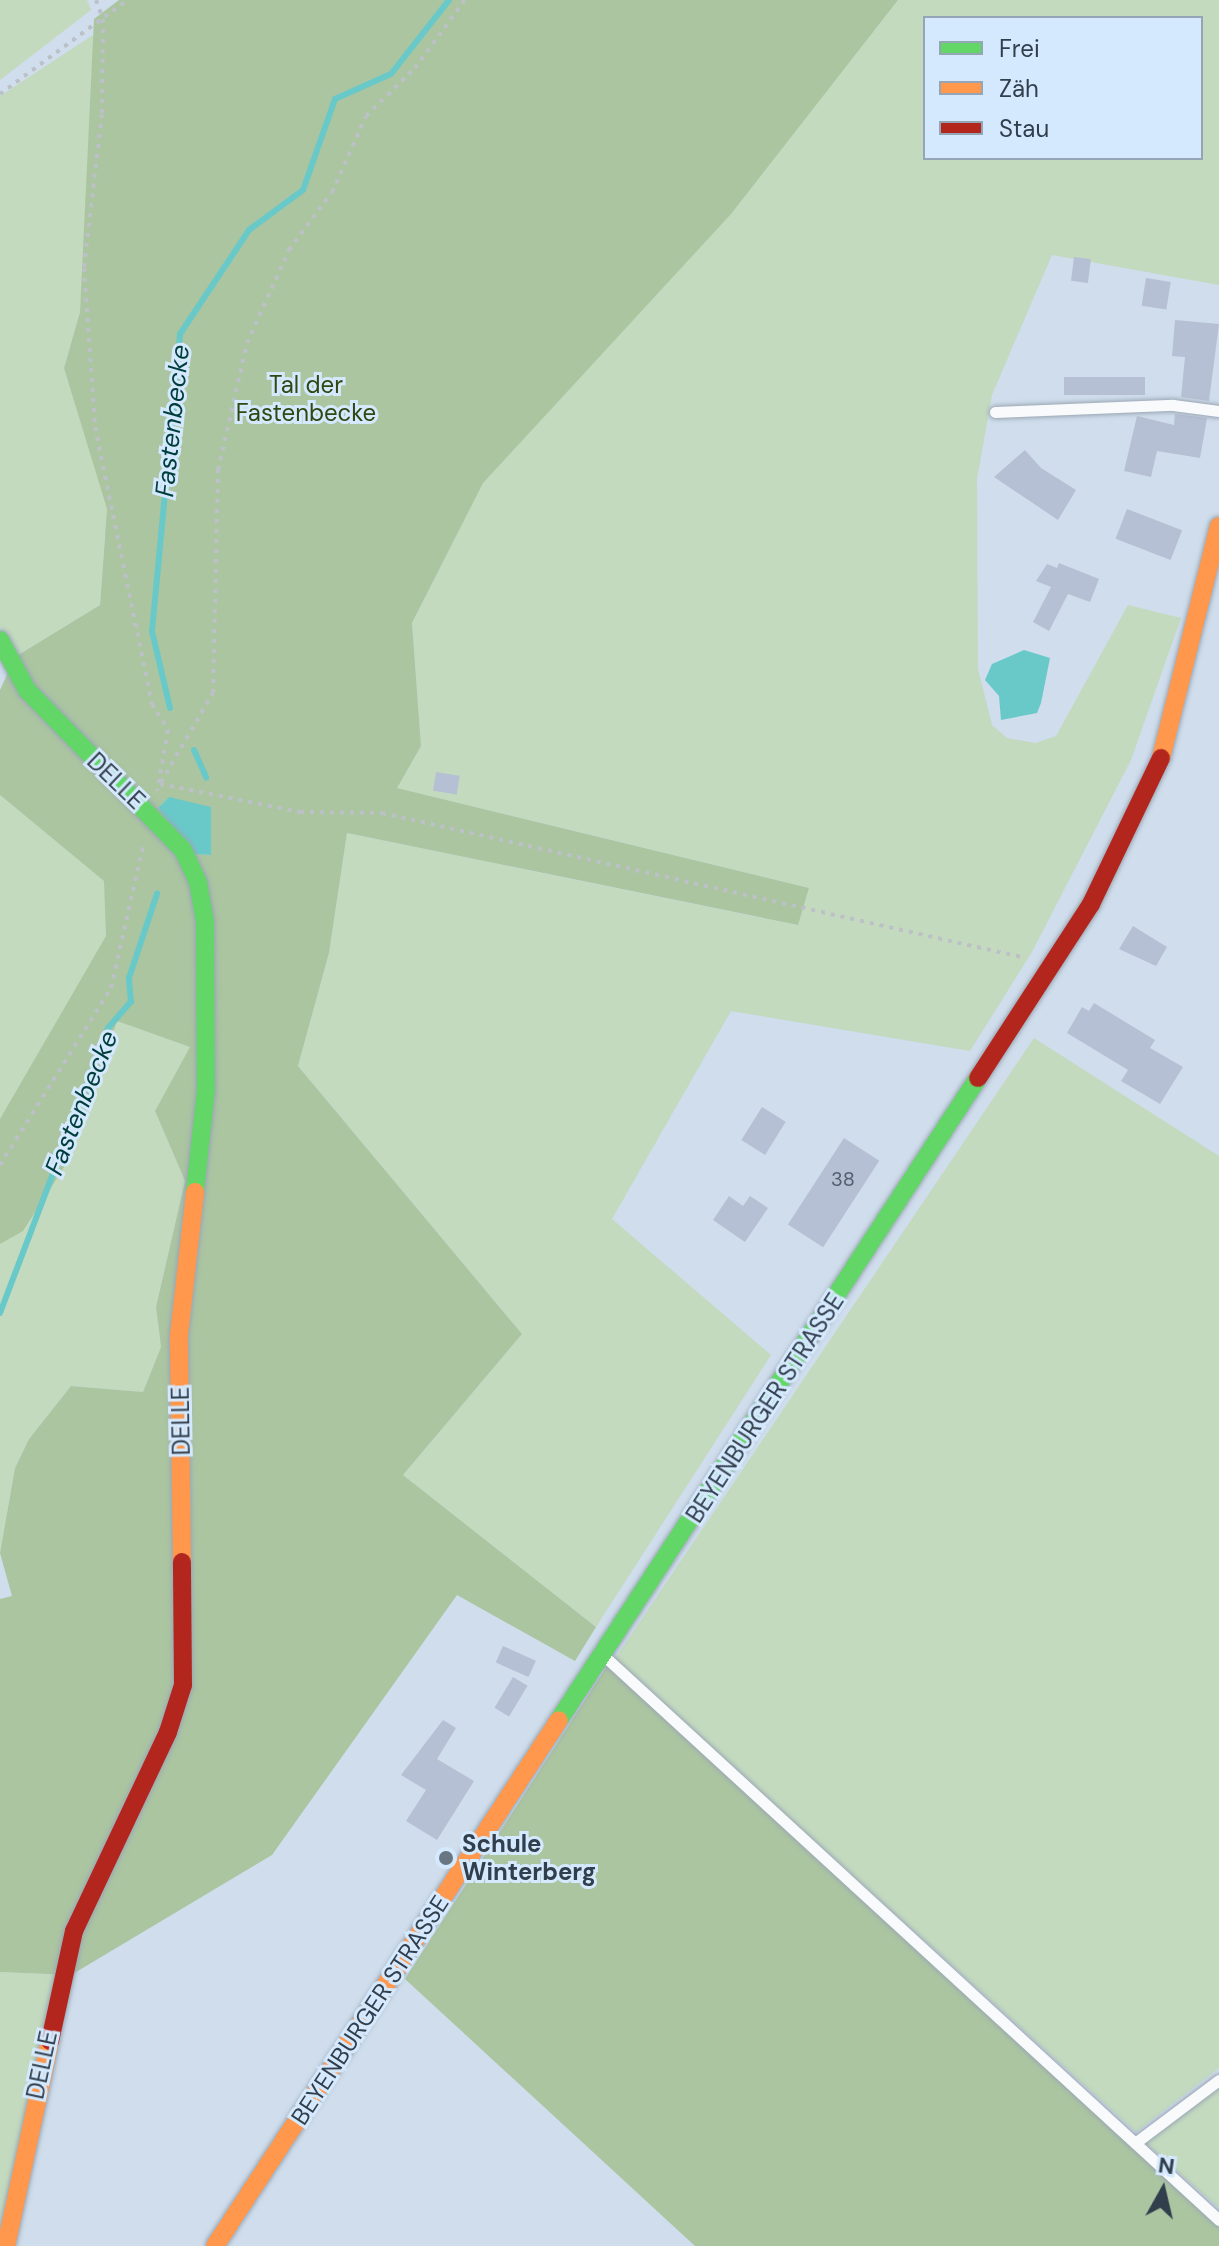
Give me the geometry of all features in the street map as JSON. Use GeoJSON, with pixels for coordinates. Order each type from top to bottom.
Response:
{"type":"FeatureCollection","features":[{"type":"Feature","properties":{"kind":"main road","name":"BEYENBURGER STRASSE"},"geometry":{"type":"LineString","coordinates":[[215,2246],[1055,964],[1124,845],[1159,767],[1219,526]]}},
{"type":"Feature","properties":{"kind":"main road","name":"DELLE"},"geometry":{"type":"LineString","coordinates":[[0,640],[27,690],[183,850],[198,882],[205,922],[206,1089],[179,1335],[183,1685],[168,1732],[74,1931],[6,2246]]}},
{"type":"Feature","properties":{"kind":"lane"},"geometry":{"type":"LineString","coordinates":[[995,412],[1173,405],[1219,411]]}},
{"type":"Feature","properties":{"kind":"lane"},"geometry":{"type":"LineString","coordinates":[[603,1655],[1219,2220]]}},
{"type":"Feature","properties":{"kind":"lane"},"geometry":{"type":"LineString","coordinates":[[1135,2143],[1219,2080]]}},
{"type":"Feature","properties":{"kind":"path"},"geometry":{"type":"LineString","coordinates":[[0,1165],[111,988],[160,784],[168,730],[152,704],[95,427],[84,268],[102,114],[103,19],[96,0]]}},
{"type":"Feature","properties":{"kind":"path"},"geometry":{"type":"LineString","coordinates":[[0,94],[127,0]]}},
{"type":"Feature","properties":{"kind":"path"},"geometry":{"type":"LineString","coordinates":[[160,784],[213,693],[218,470],[247,343],[289,250],[332,192],[366,116],[415,68],[465,0]]}},
{"type":"Feature","properties":{"kind":"path"},"geometry":{"type":"LineString","coordinates":[[160,784],[300,812],[382,813],[1055,964]]}},
{"type":"Feature","properties":{"kind":"green space"},"geometry":{"type":"Polygon","coordinates":[[[0,0],[87,0],[91,10],[0,80],[0,0]]]}},
{"type":"Feature","properties":{"kind":"green space","name":"Tal der Fastenbecke"},"geometry":{"type":"Polygon","coordinates":[[[119,0],[898,0],[731,214],[483,483],[412,623],[421,746],[397,788],[809,888],[798,925],[347,833],[329,953],[298,1066],[522,1334],[403,1475],[596,1627],[575,1661],[457,1595],[272,1855],[71,1975],[0,1972],[0,1599],[12,1596],[0,1553],[15,1468],[29,1439],[71,1386],[143,1392],[161,1347],[156,1307],[185,1181],[155,1111],[190,1047],[117,1021],[70,1158],[23,1231],[0,1244],[0,1119],[106,936],[104,881],[0,795],[0,690],[15,657],[100,605],[107,509],[64,368],[80,312],[94,19],[119,0]],[[169,797],[158,808],[192,854],[211,855],[169,797]]]}},
{"type":"Feature","properties":{"kind":"green space","name":"Tal der Fastenbecke"},"geometry":{"type":"Polygon","coordinates":[[[897,0],[1219,0],[1219,285],[1052,255],[992,395],[977,479],[978,669],[992,725],[1007,738],[1036,743],[1056,736],[1128,605],[1181,618],[1131,760],[1032,952],[970,1051],[731,1011],[612,1219],[771,1355],[596,1627],[403,1475],[522,1334],[298,1066],[329,953],[347,833],[797,925],[809,888],[396,788],[421,746],[412,623],[461,526],[131,1026],[191,1047],[155,1111],[185,1181],[156,1307],[161,1347],[143,1392],[71,1386],[29,1439],[15,1468],[0,1553],[0,795],[80,861],[115,801],[105,532],[100,605],[15,657],[0,626],[0,96],[96,33],[80,312],[64,368],[84,419],[897,0]]]}},
{"type":"Feature","properties":{"kind":"green space"},"geometry":{"type":"Polygon","coordinates":[[[1034,1038],[1219,1156],[1219,2068],[1136,2132],[614,1660],[1034,1038]]]}},
{"type":"Feature","properties":{"kind":"green space"},"geometry":{"type":"Polygon","coordinates":[[[607,1666],[1219,2224],[1219,2246],[695,2246],[405,1979],[607,1666]]]}},
{"type":"Feature","properties":{"kind":"green space"},"geometry":{"type":"Polygon","coordinates":[[[0,1972],[71,1975],[0,2246],[0,1972]]]}},
{"type":"Feature","properties":{"kind":"green space"},"geometry":{"type":"Polygon","coordinates":[[[1219,2086],[1219,2208],[1145,2143],[1219,2086]]]}},
{"type":"Feature","properties":{"kind":"shaded area"},"geometry":{"type":"Polygon","coordinates":[[[1024,650],[1050,658],[1041,703],[1037,713],[1001,720],[999,696],[985,680],[992,664],[1024,650]]]}},
{"type":"Feature","properties":{"kind":"shaded area"},"geometry":{"type":"Polygon","coordinates":[[[169,797],[211,807],[211,855],[192,854],[158,808],[169,797]]]}},
{"type":"Feature","properties":{"kind":"building"},"geometry":{"type":"Polygon","coordinates":[[[1074,257],[1091,259],[1088,283],[1071,281],[1074,257]]]}},
{"type":"Feature","properties":{"kind":"building"},"geometry":{"type":"Polygon","coordinates":[[[1146,278],[1171,282],[1166,310],[1142,306],[1146,278]]]}},
{"type":"Feature","properties":{"kind":"building"},"geometry":{"type":"Polygon","coordinates":[[[1175,320],[1219,324],[1209,401],[1181,397],[1185,357],[1172,356],[1175,320]]]}},
{"type":"Feature","properties":{"kind":"building"},"geometry":{"type":"Polygon","coordinates":[[[1064,377],[1145,377],[1145,395],[1064,395],[1064,377]]]}},
{"type":"Feature","properties":{"kind":"building"},"geometry":{"type":"Polygon","coordinates":[[[1175,414],[1207,418],[1200,458],[1157,451],[1151,477],[1124,471],[1137,416],[1174,425],[1175,414]]]}},
{"type":"Feature","properties":{"kind":"building"},"geometry":{"type":"Polygon","coordinates":[[[1025,450],[1041,468],[1076,490],[1058,520],[994,477],[1025,450]]]}},
{"type":"Feature","properties":{"kind":"building"},"geometry":{"type":"Polygon","coordinates":[[[1127,509],[1182,530],[1171,560],[1116,539],[1127,509]]]}},
{"type":"Feature","properties":{"kind":"building"},"geometry":{"type":"Polygon","coordinates":[[[1059,563],[1099,579],[1090,602],[1068,594],[1049,631],[1033,622],[1051,587],[1036,581],[1047,564],[1057,568],[1059,563]]]}},
{"type":"Feature","properties":{"kind":"building"},"geometry":{"type":"Polygon","coordinates":[[[436,772],[460,776],[457,795],[433,791],[436,772]]]}},
{"type":"Feature","properties":{"kind":"building"},"geometry":{"type":"Polygon","coordinates":[[[1133,926],[1167,947],[1156,966],[1119,949],[1133,926]]]}},
{"type":"Feature","properties":{"kind":"building"},"geometry":{"type":"Polygon","coordinates":[[[1094,1003],[1155,1040],[1150,1048],[1183,1067],[1160,1104],[1121,1081],[1128,1070],[1067,1033],[1082,1007],[1089,1011],[1094,1003]]]}},
{"type":"Feature","properties":{"kind":"building"},"geometry":{"type":"Polygon","coordinates":[[[762,1107],[786,1122],[765,1155],[741,1140],[762,1107]]]}},
{"type":"Feature","properties":{"kind":"building"},"geometry":{"type":"Polygon","coordinates":[[[844,1138],[879,1161],[823,1247],[788,1224],[844,1138]]]}},
{"type":"Feature","properties":{"kind":"building"},"geometry":{"type":"Polygon","coordinates":[[[729,1196],[743,1206],[750,1196],[768,1208],[745,1242],[713,1220],[729,1196]]]}},
{"type":"Feature","properties":{"kind":"building"},"geometry":{"type":"Polygon","coordinates":[[[503,1646],[536,1661],[529,1677],[496,1662],[503,1646]]]}},
{"type":"Feature","properties":{"kind":"building"},"geometry":{"type":"Polygon","coordinates":[[[513,1677],[528,1686],[509,1717],[494,1708],[513,1677]]]}},
{"type":"Feature","properties":{"kind":"building"},"geometry":{"type":"Polygon","coordinates":[[[443,1720],[456,1728],[437,1759],[474,1781],[437,1840],[406,1821],[426,1790],[401,1775],[443,1720]]]}},
{"type":"Feature","properties":{"kind":"waterway","name":"Fastenbecke"},"geometry":{"type":"LineString","coordinates":[[170,708],[152,631],[180,334],[249,230],[303,190],[335,99],[391,74],[449,0]]}},
{"type":"Feature","properties":{"kind":"waterway","name":"Fastenbecke"},"geometry":{"type":"LineString","coordinates":[[194,750],[206,777]]}},
{"type":"Feature","properties":{"kind":"waterway","name":"Fastenbecke"},"geometry":{"type":"LineString","coordinates":[[0,1313],[108,1028],[131,1002],[129,978],[157,894]]}},
{"type":"Feature","properties":{"kind":"traffic: fast"},"geometry":{"type":"LineString","coordinates":[[0,640],[27,690],[183,850],[198,882],[205,922],[206,1089],[195,1192]]}},
{"type":"Feature","properties":{"kind":"traffic: fast"},"geometry":{"type":"LineString","coordinates":[[559,1720],[978,1078]]}},
{"type":"Feature","properties":{"kind":"traffic: slow"},"geometry":{"type":"LineString","coordinates":[[1161,758],[1219,526]]}},
{"type":"Feature","properties":{"kind":"traffic: slow"},"geometry":{"type":"LineString","coordinates":[[182,1562],[179,1335],[195,1192]]}},
{"type":"Feature","properties":{"kind":"traffic: slow"},"geometry":{"type":"LineString","coordinates":[[215,2246],[559,1720]]}},
{"type":"Feature","properties":{"kind":"traffic: slow"},"geometry":{"type":"LineString","coordinates":[[6,2246],[50,2041]]}},
{"type":"Feature","properties":{"kind":"traffic: jam"},"geometry":{"type":"LineString","coordinates":[[978,1078],[1091,904],[1161,758]]}},
{"type":"Feature","properties":{"kind":"traffic: jam"},"geometry":{"type":"LineString","coordinates":[[50,2041],[74,1931],[168,1732],[183,1685],[182,1562]]}},
{"type":"Feature","properties":{"kind":"place","name":"Schule Winterberg"},"geometry":{"type":"Point","coordinates":[446,1858]}}]}
